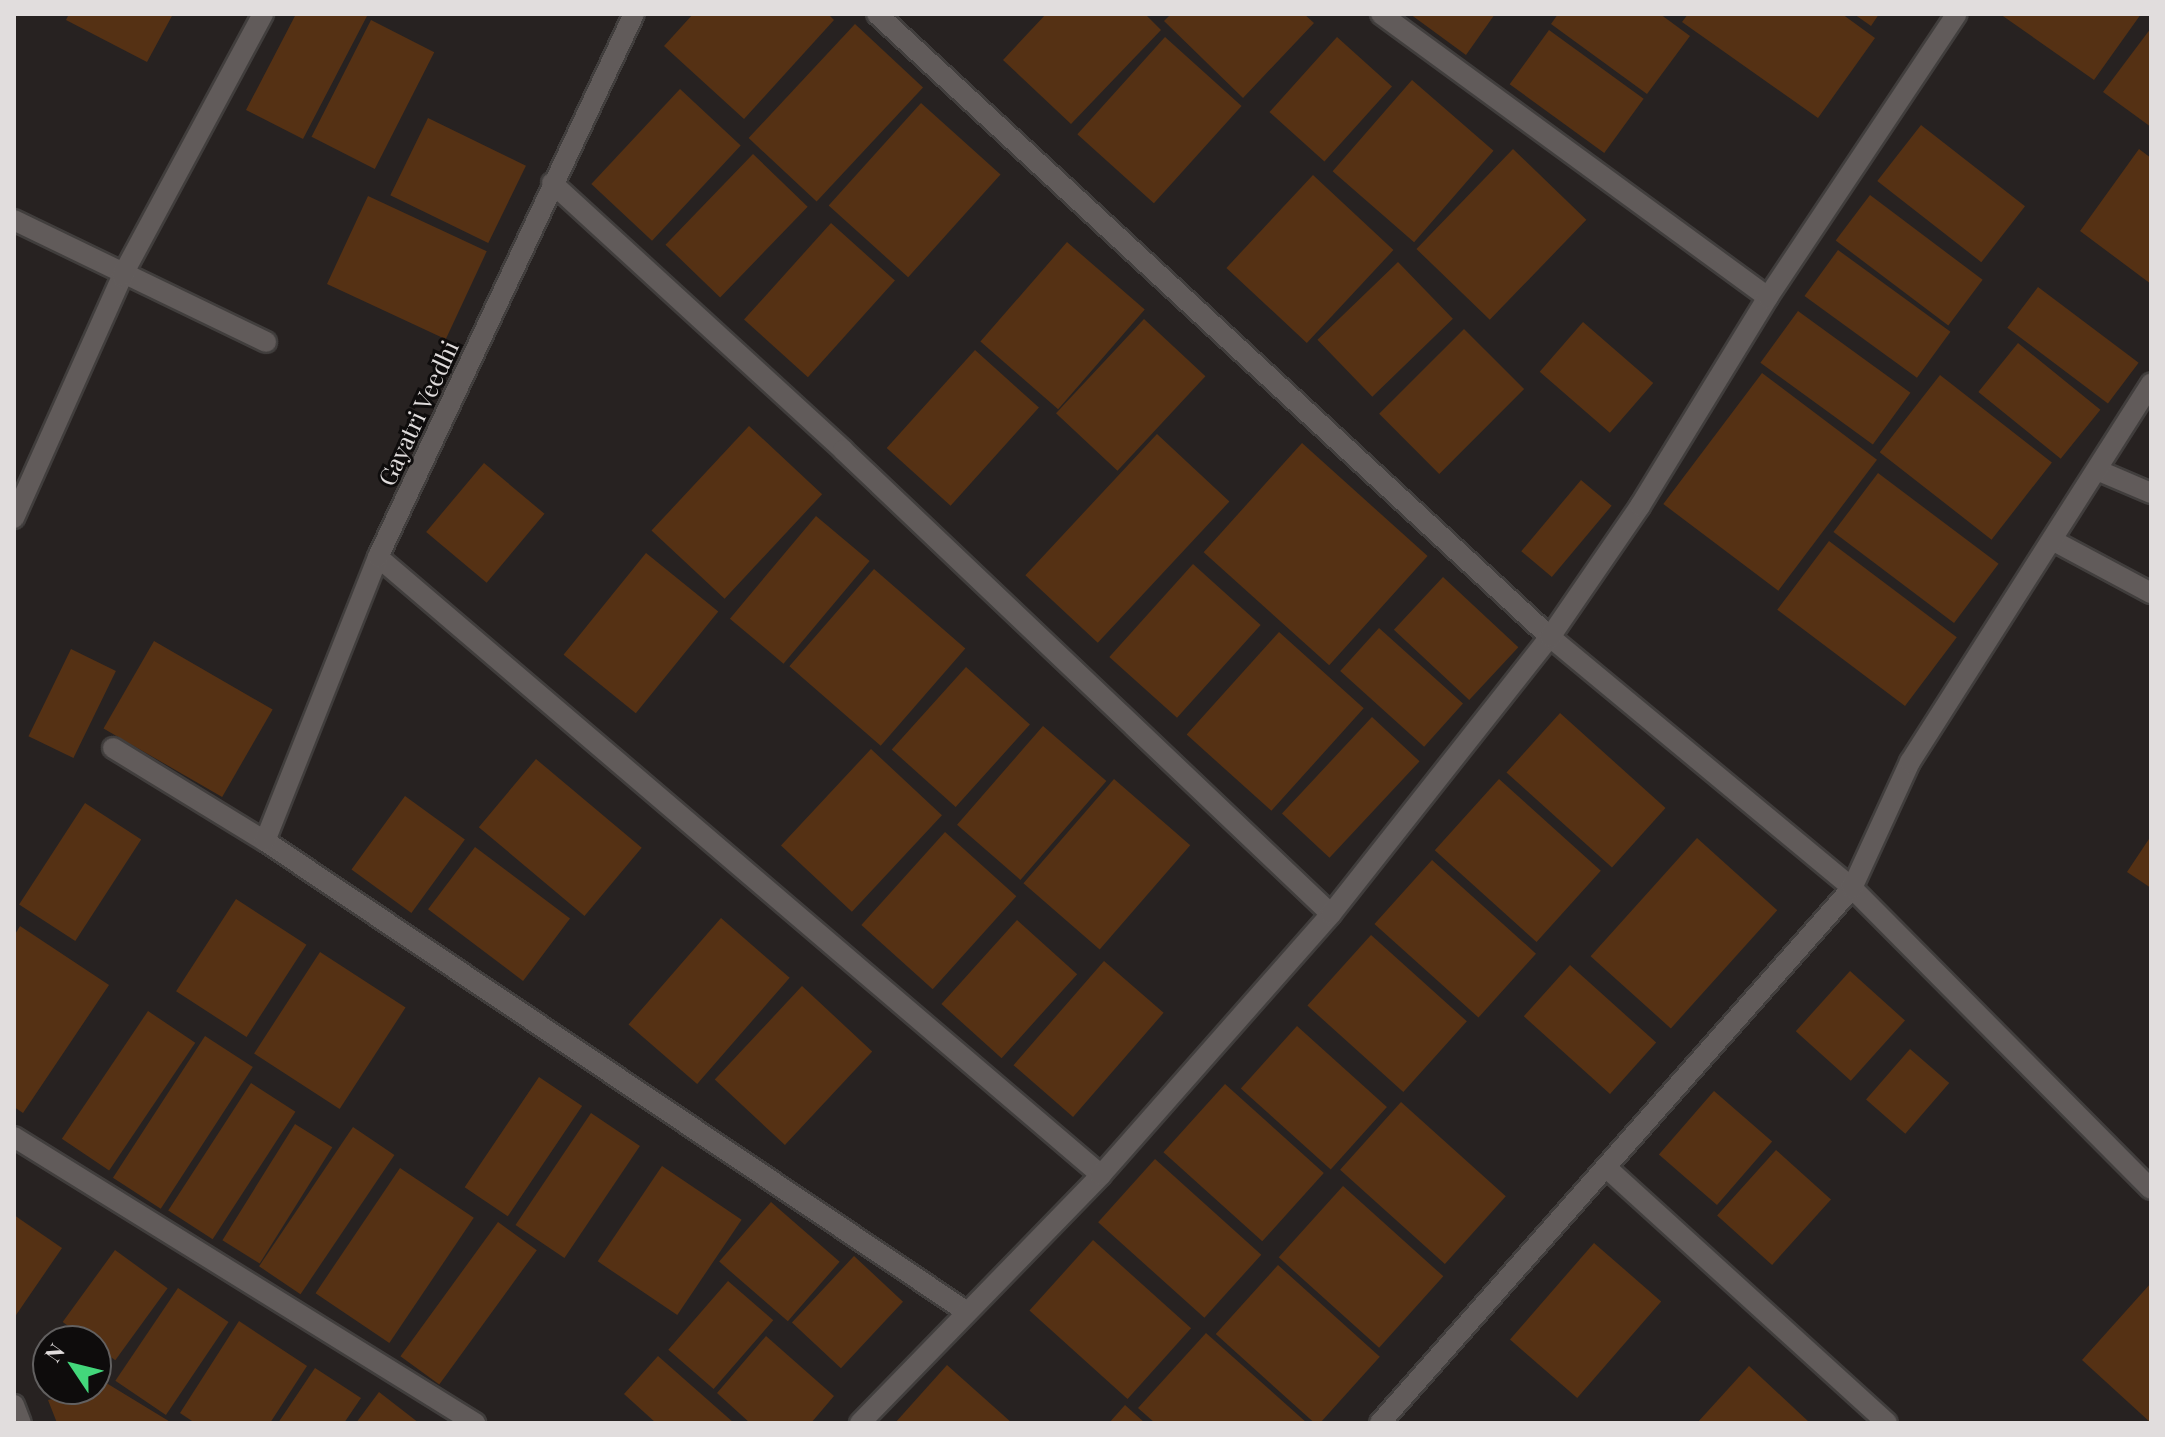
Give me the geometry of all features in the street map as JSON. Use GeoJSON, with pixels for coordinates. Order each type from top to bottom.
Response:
{"type":"FeatureCollection","features":[{"type":"Feature","properties":{"kind":"street"},"geometry":{"type":"LineString","coordinates":[[14,518],[122,276],[263,14]]}},
{"type":"Feature","properties":{"kind":"street","name":"Gayatri Veedhi"},"geometry":{"type":"LineString","coordinates":[[265,841],[378,557],[634,14]]}},
{"type":"Feature","properties":{"kind":"street"},"geometry":{"type":"LineString","coordinates":[[877,14],[1550,637],[1852,888],[2151,1189]]}},
{"type":"Feature","properties":{"kind":"street"},"geometry":{"type":"LineString","coordinates":[[1381,14],[1768,297]]}},
{"type":"Feature","properties":{"kind":"street"},"geometry":{"type":"LineString","coordinates":[[860,1423],[1101,1175],[1331,914],[1550,637],[1640,506],[1768,297],[1957,14]]}},
{"type":"Feature","properties":{"kind":"street"},"geometry":{"type":"LineString","coordinates":[[552,183],[843,450],[1331,914]]}},
{"type":"Feature","properties":{"kind":"street"},"geometry":{"type":"LineString","coordinates":[[14,220],[122,276],[266,342]]}},
{"type":"Feature","properties":{"kind":"street"},"geometry":{"type":"LineString","coordinates":[[1380,1423],[1608,1169],[1852,888],[1910,762],[2151,383]]}},
{"type":"Feature","properties":{"kind":"street"},"geometry":{"type":"LineString","coordinates":[[2097,470],[2151,493]]}},
{"type":"Feature","properties":{"kind":"street"},"geometry":{"type":"LineString","coordinates":[[2052,540],[2151,593]]}},
{"type":"Feature","properties":{"kind":"street"},"geometry":{"type":"LineString","coordinates":[[378,557],[1101,1175]]}},
{"type":"Feature","properties":{"kind":"street"},"geometry":{"type":"LineString","coordinates":[[113,748],[265,841],[967,1312]]}},
{"type":"Feature","properties":{"kind":"street"},"geometry":{"type":"LineString","coordinates":[[14,1137],[475,1423]]}},
{"type":"Feature","properties":{"kind":"street"},"geometry":{"type":"LineString","coordinates":[[1608,1169],[1887,1423]]}},
{"type":"Feature","properties":{"kind":"street"},"geometry":{"type":"LineString","coordinates":[[14,1405],[21,1423]]}},
{"type":"Feature","properties":{"kind":"building"},"geometry":{"type":"Polygon","coordinates":[[[69,14],[173,14],[147,62],[66,20],[69,14]]]}},
{"type":"Feature","properties":{"kind":"building"},"geometry":{"type":"Polygon","coordinates":[[[296,14],[367,16],[303,139],[246,110],[296,14]]]}},
{"type":"Feature","properties":{"kind":"building"},"geometry":{"type":"Polygon","coordinates":[[[693,14],[828,14],[834,20],[744,119],[664,46],[693,14]]]}},
{"type":"Feature","properties":{"kind":"building"},"geometry":{"type":"Polygon","coordinates":[[[1046,14],[1145,14],[1161,30],[1071,124],[1003,60],[1046,14]]]}},
{"type":"Feature","properties":{"kind":"building"},"geometry":{"type":"Polygon","coordinates":[[[1171,14],[1304,14],[1314,23],[1243,98],[1164,21],[1171,14]]]}},
{"type":"Feature","properties":{"kind":"building"},"geometry":{"type":"Polygon","coordinates":[[[1410,14],[1495,14],[1466,55],[1410,14]]]}},
{"type":"Feature","properties":{"kind":"building"},"geometry":{"type":"Polygon","coordinates":[[[1558,14],[1660,14],[1690,36],[1647,94],[1551,24],[1558,14]]]}},
{"type":"Feature","properties":{"kind":"building"},"geometry":{"type":"Polygon","coordinates":[[[1688,14],[1842,14],[1875,38],[1818,118],[1682,22],[1688,14]]]}},
{"type":"Feature","properties":{"kind":"building"},"geometry":{"type":"Polygon","coordinates":[[[1854,14],[1879,14],[1871,26],[1854,14]]]}},
{"type":"Feature","properties":{"kind":"building"},"geometry":{"type":"Polygon","coordinates":[[[2000,14],[2141,14],[2094,80],[2000,14]]]}},
{"type":"Feature","properties":{"kind":"building"},"geometry":{"type":"Polygon","coordinates":[[[371,20],[434,52],[375,169],[312,137],[371,20]]]}},
{"type":"Feature","properties":{"kind":"building"},"geometry":{"type":"Polygon","coordinates":[[[855,24],[923,87],[817,202],[749,138],[855,24]]]}},
{"type":"Feature","properties":{"kind":"building"},"geometry":{"type":"Polygon","coordinates":[[[2151,28],[2151,127],[2103,92],[2151,28]]]}},
{"type":"Feature","properties":{"kind":"building"},"geometry":{"type":"Polygon","coordinates":[[[1549,30],[1644,99],[1604,153],[1510,84],[1549,30]]]}},
{"type":"Feature","properties":{"kind":"building"},"geometry":{"type":"Polygon","coordinates":[[[1165,37],[1242,106],[1154,203],[1077,134],[1165,37]]]}},
{"type":"Feature","properties":{"kind":"building"},"geometry":{"type":"Polygon","coordinates":[[[1337,37],[1392,87],[1324,162],[1269,112],[1337,37]]]}},
{"type":"Feature","properties":{"kind":"building"},"geometry":{"type":"Polygon","coordinates":[[[1412,80],[1494,151],[1414,242],[1333,171],[1412,80]]]}},
{"type":"Feature","properties":{"kind":"building"},"geometry":{"type":"Polygon","coordinates":[[[680,89],[741,146],[652,241],[591,184],[680,89]]]}},
{"type":"Feature","properties":{"kind":"building"},"geometry":{"type":"Polygon","coordinates":[[[921,103],[1001,175],[908,277],[829,206],[921,103]]]}},
{"type":"Feature","properties":{"kind":"building"},"geometry":{"type":"Polygon","coordinates":[[[428,118],[526,166],[488,243],[390,195],[428,118]]]}},
{"type":"Feature","properties":{"kind":"building"},"geometry":{"type":"Polygon","coordinates":[[[1921,125],[2025,206],[1981,262],[1877,181],[1921,125]]]}},
{"type":"Feature","properties":{"kind":"building"},"geometry":{"type":"Polygon","coordinates":[[[1513,149],[1586,220],[1490,320],[1416,249],[1513,149]]]}},
{"type":"Feature","properties":{"kind":"building"},"geometry":{"type":"Polygon","coordinates":[[[2139,149],[2151,158],[2151,284],[2080,231],[2139,149]]]}},
{"type":"Feature","properties":{"kind":"building"},"geometry":{"type":"Polygon","coordinates":[[[753,154],[808,207],[720,297],[665,245],[753,154]]]}},
{"type":"Feature","properties":{"kind":"building"},"geometry":{"type":"Polygon","coordinates":[[[1313,175],[1393,250],[1307,343],[1226,268],[1313,175]]]}},
{"type":"Feature","properties":{"kind":"building"},"geometry":{"type":"Polygon","coordinates":[[[1870,195],[1983,280],[1948,325],[1836,241],[1870,195]]]}},
{"type":"Feature","properties":{"kind":"building"},"geometry":{"type":"Polygon","coordinates":[[[368,196],[487,251],[446,339],[327,284],[368,196]]]}},
{"type":"Feature","properties":{"kind":"building"},"geometry":{"type":"Polygon","coordinates":[[[831,223],[895,281],[808,377],[744,320],[831,223]]]}},
{"type":"Feature","properties":{"kind":"building"},"geometry":{"type":"Polygon","coordinates":[[[1067,242],[1145,310],[1058,409],[980,342],[1067,242]]]}},
{"type":"Feature","properties":{"kind":"building"},"geometry":{"type":"Polygon","coordinates":[[[1838,250],[1950,332],[1917,378],[1804,296],[1838,250]]]}},
{"type":"Feature","properties":{"kind":"building"},"geometry":{"type":"Polygon","coordinates":[[[1398,262],[1453,319],[1372,397],[1317,340],[1398,262]]]}},
{"type":"Feature","properties":{"kind":"building"},"geometry":{"type":"Polygon","coordinates":[[[2038,287],[2139,363],[2108,404],[2007,328],[2038,287]]]}},
{"type":"Feature","properties":{"kind":"building"},"geometry":{"type":"Polygon","coordinates":[[[1798,311],[1910,393],[1873,444],[1760,363],[1798,311]]]}},
{"type":"Feature","properties":{"kind":"building"},"geometry":{"type":"Polygon","coordinates":[[[1144,319],[1205,376],[1117,471],[1056,413],[1144,319]]]}},
{"type":"Feature","properties":{"kind":"building"},"geometry":{"type":"Polygon","coordinates":[[[1583,322],[1653,383],[1610,433],[1540,372],[1583,322]]]}},
{"type":"Feature","properties":{"kind":"building"},"geometry":{"type":"Polygon","coordinates":[[[1464,329],[1524,389],[1439,474],[1379,414],[1464,329]]]}},
{"type":"Feature","properties":{"kind":"building"},"geometry":{"type":"Polygon","coordinates":[[[2018,343],[2100,410],[2061,459],[1978,392],[2018,343]]]}},
{"type":"Feature","properties":{"kind":"building"},"geometry":{"type":"Polygon","coordinates":[[[975,350],[1039,408],[951,506],[887,448],[975,350]]]}},
{"type":"Feature","properties":{"kind":"building"},"geometry":{"type":"Polygon","coordinates":[[[1762,373],[1877,460],[1778,591],[1663,504],[1762,373]]]}},
{"type":"Feature","properties":{"kind":"building"},"geometry":{"type":"Polygon","coordinates":[[[1940,375],[2052,462],[1992,540],[1880,452],[1940,375]]]}},
{"type":"Feature","properties":{"kind":"building"},"geometry":{"type":"Polygon","coordinates":[[[749,426],[822,494],[725,599],[651,531],[749,426]]]}},
{"type":"Feature","properties":{"kind":"building"},"geometry":{"type":"Polygon","coordinates":[[[1157,434],[1229,502],[1098,643],[1025,575],[1157,434]]]}},
{"type":"Feature","properties":{"kind":"building"},"geometry":{"type":"Polygon","coordinates":[[[1302,443],[1428,556],[1329,665],[1204,552],[1302,443]]]}},
{"type":"Feature","properties":{"kind":"building"},"geometry":{"type":"Polygon","coordinates":[[[484,463],[545,514],[487,583],[426,532],[484,463]]]}},
{"type":"Feature","properties":{"kind":"building"},"geometry":{"type":"Polygon","coordinates":[[[1878,473],[1999,564],[1954,623],[1833,532],[1878,473]]]}},
{"type":"Feature","properties":{"kind":"building"},"geometry":{"type":"Polygon","coordinates":[[[1581,480],[1612,506],[1552,577],[1521,551],[1581,480]]]}},
{"type":"Feature","properties":{"kind":"building"},"geometry":{"type":"Polygon","coordinates":[[[816,516],[870,561],[783,664],[730,619],[816,516]]]}},
{"type":"Feature","properties":{"kind":"building"},"geometry":{"type":"Polygon","coordinates":[[[1829,541],[1957,637],[1905,706],[1777,610],[1829,541]]]}},
{"type":"Feature","properties":{"kind":"building"},"geometry":{"type":"Polygon","coordinates":[[[646,553],[718,612],[636,713],[564,655],[646,553]]]}},
{"type":"Feature","properties":{"kind":"building"},"geometry":{"type":"Polygon","coordinates":[[[1193,564],[1261,625],[1177,718],[1109,657],[1193,564]]]}},
{"type":"Feature","properties":{"kind":"building"},"geometry":{"type":"Polygon","coordinates":[[[874,569],[965,648],[881,746],[789,666],[874,569]]]}},
{"type":"Feature","properties":{"kind":"building"},"geometry":{"type":"Polygon","coordinates":[[[1443,577],[1518,647],[1469,700],[1394,630],[1443,577]]]}},
{"type":"Feature","properties":{"kind":"building"},"geometry":{"type":"Polygon","coordinates":[[[1379,628],[1463,704],[1424,747],[1340,671],[1379,628]]]}},
{"type":"Feature","properties":{"kind":"building"},"geometry":{"type":"Polygon","coordinates":[[[1279,632],[1364,708],[1271,811],[1187,735],[1279,632]]]}},
{"type":"Feature","properties":{"kind":"building"},"geometry":{"type":"Polygon","coordinates":[[[154,641],[273,710],[222,797],[104,728],[154,641]]]}},
{"type":"Feature","properties":{"kind":"building"},"geometry":{"type":"Polygon","coordinates":[[[71,649],[116,671],[73,758],[28,736],[71,649]]]}},
{"type":"Feature","properties":{"kind":"building"},"geometry":{"type":"Polygon","coordinates":[[[966,667],[1030,725],[956,807],[892,749],[966,667]]]}},
{"type":"Feature","properties":{"kind":"building"},"geometry":{"type":"Polygon","coordinates":[[[1560,713],[1666,808],[1612,867],[1506,772],[1560,713]]]}},
{"type":"Feature","properties":{"kind":"building"},"geometry":{"type":"Polygon","coordinates":[[[1372,717],[1420,761],[1330,858],[1282,814],[1372,717]]]}},
{"type":"Feature","properties":{"kind":"building"},"geometry":{"type":"Polygon","coordinates":[[[1043,726],[1106,781],[1020,880],[957,825],[1043,726]]]}},
{"type":"Feature","properties":{"kind":"building"},"geometry":{"type":"Polygon","coordinates":[[[871,749],[942,815],[852,912],[781,846],[871,749]]]}},
{"type":"Feature","properties":{"kind":"building"},"geometry":{"type":"Polygon","coordinates":[[[536,759],[642,848],[585,916],[479,827],[536,759]]]}},
{"type":"Feature","properties":{"kind":"building"},"geometry":{"type":"Polygon","coordinates":[[[1114,779],[1190,845],[1100,949],[1023,883],[1114,779]]]}},
{"type":"Feature","properties":{"kind":"building"},"geometry":{"type":"Polygon","coordinates":[[[1499,779],[1601,871],[1537,942],[1435,850],[1499,779]]]}},
{"type":"Feature","properties":{"kind":"building"},"geometry":{"type":"Polygon","coordinates":[[[405,796],[465,839],[411,913],[352,870],[405,796]]]}},
{"type":"Feature","properties":{"kind":"building"},"geometry":{"type":"Polygon","coordinates":[[[85,803],[141,839],[75,941],[19,904],[85,803]]]}},
{"type":"Feature","properties":{"kind":"building"},"geometry":{"type":"Polygon","coordinates":[[[945,832],[1016,896],[933,989],[861,925],[945,832]]]}},
{"type":"Feature","properties":{"kind":"building"},"geometry":{"type":"Polygon","coordinates":[[[2151,836],[2151,888],[2127,872],[2151,836]]]}},
{"type":"Feature","properties":{"kind":"building"},"geometry":{"type":"Polygon","coordinates":[[[1697,838],[1777,910],[1671,1028],[1591,956],[1697,838]]]}},
{"type":"Feature","properties":{"kind":"building"},"geometry":{"type":"Polygon","coordinates":[[[475,847],[570,919],[523,981],[428,909],[475,847]]]}},
{"type":"Feature","properties":{"kind":"building"},"geometry":{"type":"Polygon","coordinates":[[[1432,860],[1536,954],[1478,1018],[1374,924],[1432,860]]]}},
{"type":"Feature","properties":{"kind":"building"},"geometry":{"type":"Polygon","coordinates":[[[236,899],[306,945],[247,1037],[176,991],[236,899]]]}},
{"type":"Feature","properties":{"kind":"building"},"geometry":{"type":"Polygon","coordinates":[[[721,918],[790,978],[697,1084],[628,1024],[721,918]]]}},
{"type":"Feature","properties":{"kind":"building"},"geometry":{"type":"Polygon","coordinates":[[[1017,920],[1077,974],[1002,1058],[941,1004],[1017,920]]]}},
{"type":"Feature","properties":{"kind":"building"},"geometry":{"type":"Polygon","coordinates":[[[20,926],[109,985],[23,1113],[14,1107],[14,936],[20,926]]]}},
{"type":"Feature","properties":{"kind":"building"},"geometry":{"type":"Polygon","coordinates":[[[1371,935],[1467,1021],[1403,1092],[1307,1006],[1371,935]]]}},
{"type":"Feature","properties":{"kind":"building"},"geometry":{"type":"Polygon","coordinates":[[[320,952],[406,1008],[340,1109],[254,1053],[320,952]]]}},
{"type":"Feature","properties":{"kind":"building"},"geometry":{"type":"Polygon","coordinates":[[[1104,961],[1164,1013],[1073,1117],[1013,1065],[1104,961]]]}},
{"type":"Feature","properties":{"kind":"building"},"geometry":{"type":"Polygon","coordinates":[[[1570,965],[1656,1043],[1610,1094],[1524,1016],[1570,965]]]}},
{"type":"Feature","properties":{"kind":"building"},"geometry":{"type":"Polygon","coordinates":[[[1850,971],[1905,1021],[1851,1081],[1796,1031],[1850,971]]]}},
{"type":"Feature","properties":{"kind":"building"},"geometry":{"type":"Polygon","coordinates":[[[802,986],[872,1051],[785,1145],[715,1080],[802,986]]]}},
{"type":"Feature","properties":{"kind":"building"},"geometry":{"type":"Polygon","coordinates":[[[148,1011],[195,1043],[109,1171],[62,1139],[148,1011]]]}},
{"type":"Feature","properties":{"kind":"building"},"geometry":{"type":"Polygon","coordinates":[[[1297,1026],[1387,1107],[1331,1169],[1241,1088],[1297,1026]]]}},
{"type":"Feature","properties":{"kind":"building"},"geometry":{"type":"Polygon","coordinates":[[[205,1036],[253,1067],[161,1209],[113,1178],[205,1036]]]}},
{"type":"Feature","properties":{"kind":"building"},"geometry":{"type":"Polygon","coordinates":[[[1910,1049],[1949,1083],[1905,1134],[1866,1100],[1910,1049]]]}},
{"type":"Feature","properties":{"kind":"building"},"geometry":{"type":"Polygon","coordinates":[[[539,1077],[582,1106],[508,1216],[465,1187],[539,1077]]]}},
{"type":"Feature","properties":{"kind":"building"},"geometry":{"type":"Polygon","coordinates":[[[251,1083],[295,1112],[213,1239],[168,1210],[251,1083]]]}},
{"type":"Feature","properties":{"kind":"building"},"geometry":{"type":"Polygon","coordinates":[[[1225,1084],[1324,1173],[1262,1241],[1163,1152],[1225,1084]]]}},
{"type":"Feature","properties":{"kind":"building"},"geometry":{"type":"Polygon","coordinates":[[[1714,1091],[1772,1142],[1717,1205],[1659,1154],[1714,1091]]]}},
{"type":"Feature","properties":{"kind":"building"},"geometry":{"type":"Polygon","coordinates":[[[1401,1102],[1506,1196],[1445,1264],[1340,1170],[1401,1102]]]}},
{"type":"Feature","properties":{"kind":"building"},"geometry":{"type":"Polygon","coordinates":[[[591,1113],[640,1146],[564,1258],[516,1225],[591,1113]]]}},
{"type":"Feature","properties":{"kind":"building"},"geometry":{"type":"Polygon","coordinates":[[[295,1124],[332,1147],[260,1263],[222,1240],[295,1124]]]}},
{"type":"Feature","properties":{"kind":"building"},"geometry":{"type":"Polygon","coordinates":[[[353,1127],[394,1155],[301,1294],[259,1266],[353,1127]]]}},
{"type":"Feature","properties":{"kind":"building"},"geometry":{"type":"Polygon","coordinates":[[[1776,1150],[1831,1200],[1772,1265],[1717,1215],[1776,1150]]]}},
{"type":"Feature","properties":{"kind":"building"},"geometry":{"type":"Polygon","coordinates":[[[1155,1159],[1261,1255],[1204,1318],[1098,1222],[1155,1159]]]}},
{"type":"Feature","properties":{"kind":"building"},"geometry":{"type":"Polygon","coordinates":[[[662,1166],[742,1220],[677,1315],[598,1261],[662,1166]]]}},
{"type":"Feature","properties":{"kind":"building"},"geometry":{"type":"Polygon","coordinates":[[[400,1168],[474,1218],[389,1343],[316,1293],[400,1168]]]}},
{"type":"Feature","properties":{"kind":"building"},"geometry":{"type":"Polygon","coordinates":[[[1343,1186],[1443,1276],[1379,1348],[1279,1257],[1343,1186]]]}},
{"type":"Feature","properties":{"kind":"building"},"geometry":{"type":"Polygon","coordinates":[[[771,1202],[840,1262],[788,1321],[719,1262],[771,1202]]]}},
{"type":"Feature","properties":{"kind":"building"},"geometry":{"type":"Polygon","coordinates":[[[14,1215],[62,1248],[14,1318],[14,1215]]]}},
{"type":"Feature","properties":{"kind":"building"},"geometry":{"type":"Polygon","coordinates":[[[498,1222],[537,1250],[439,1385],[400,1356],[498,1222]]]}},
{"type":"Feature","properties":{"kind":"building"},"geometry":{"type":"Polygon","coordinates":[[[1093,1240],[1191,1328],[1128,1399],[1029,1311],[1093,1240]]]}},
{"type":"Feature","properties":{"kind":"building"},"geometry":{"type":"Polygon","coordinates":[[[1594,1243],[1661,1301],[1577,1398],[1510,1340],[1594,1243]]]}},
{"type":"Feature","properties":{"kind":"building"},"geometry":{"type":"Polygon","coordinates":[[[115,1250],[168,1288],[115,1360],[112,1358],[112,1325],[67,1325],[63,1322],[115,1250]]]}},
{"type":"Feature","properties":{"kind":"building"},"geometry":{"type":"Polygon","coordinates":[[[854,1256],[903,1302],[841,1368],[792,1323],[854,1256]]]}},
{"type":"Feature","properties":{"kind":"building"},"geometry":{"type":"Polygon","coordinates":[[[1278,1265],[1380,1357],[1320,1423],[1314,1423],[1216,1334],[1278,1265]]]}},
{"type":"Feature","properties":{"kind":"building"},"geometry":{"type":"Polygon","coordinates":[[[728,1281],[773,1320],[714,1389],[668,1350],[728,1281]]]}},
{"type":"Feature","properties":{"kind":"building"},"geometry":{"type":"Polygon","coordinates":[[[2151,1283],[2151,1423],[2082,1360],[2151,1283]]]}},
{"type":"Feature","properties":{"kind":"building"},"geometry":{"type":"Polygon","coordinates":[[[178,1288],[229,1322],[166,1415],[115,1381],[178,1288]]]}},
{"type":"Feature","properties":{"kind":"building"},"geometry":{"type":"Polygon","coordinates":[[[239,1321],[307,1366],[270,1423],[195,1423],[180,1413],[239,1321]]]}},
{"type":"Feature","properties":{"kind":"building"},"geometry":{"type":"Polygon","coordinates":[[[1206,1333],[1307,1423],[1155,1423],[1138,1408],[1206,1333]]]}},
{"type":"Feature","properties":{"kind":"building"},"geometry":{"type":"Polygon","coordinates":[[[766,1336],[834,1396],[811,1423],[750,1423],[717,1393],[766,1336]]]}},
{"type":"Feature","properties":{"kind":"building"},"geometry":{"type":"Polygon","coordinates":[[[658,1356],[734,1423],[656,1423],[624,1394],[658,1356]]]}},
{"type":"Feature","properties":{"kind":"building"},"geometry":{"type":"Polygon","coordinates":[[[947,1365],[1012,1423],[895,1423],[947,1365]]]}},
{"type":"Feature","properties":{"kind":"building"},"geometry":{"type":"Polygon","coordinates":[[[1749,1366],[1810,1423],[1697,1423],[1749,1366]]]}},
{"type":"Feature","properties":{"kind":"building"},"geometry":{"type":"Polygon","coordinates":[[[315,1368],[361,1398],[344,1423],[278,1423],[315,1368]]]}},
{"type":"Feature","properties":{"kind":"building"},"geometry":{"type":"Polygon","coordinates":[[[112,1386],[172,1423],[57,1423],[50,1405],[112,1405],[112,1386]]]}},
{"type":"Feature","properties":{"kind":"building"},"geometry":{"type":"Polygon","coordinates":[[[379,1392],[419,1423],[356,1423],[379,1392]]]}},
{"type":"Feature","properties":{"kind":"building"},"geometry":{"type":"Polygon","coordinates":[[[1125,1405],[1145,1423],[1109,1423],[1125,1405]]]}}]}
